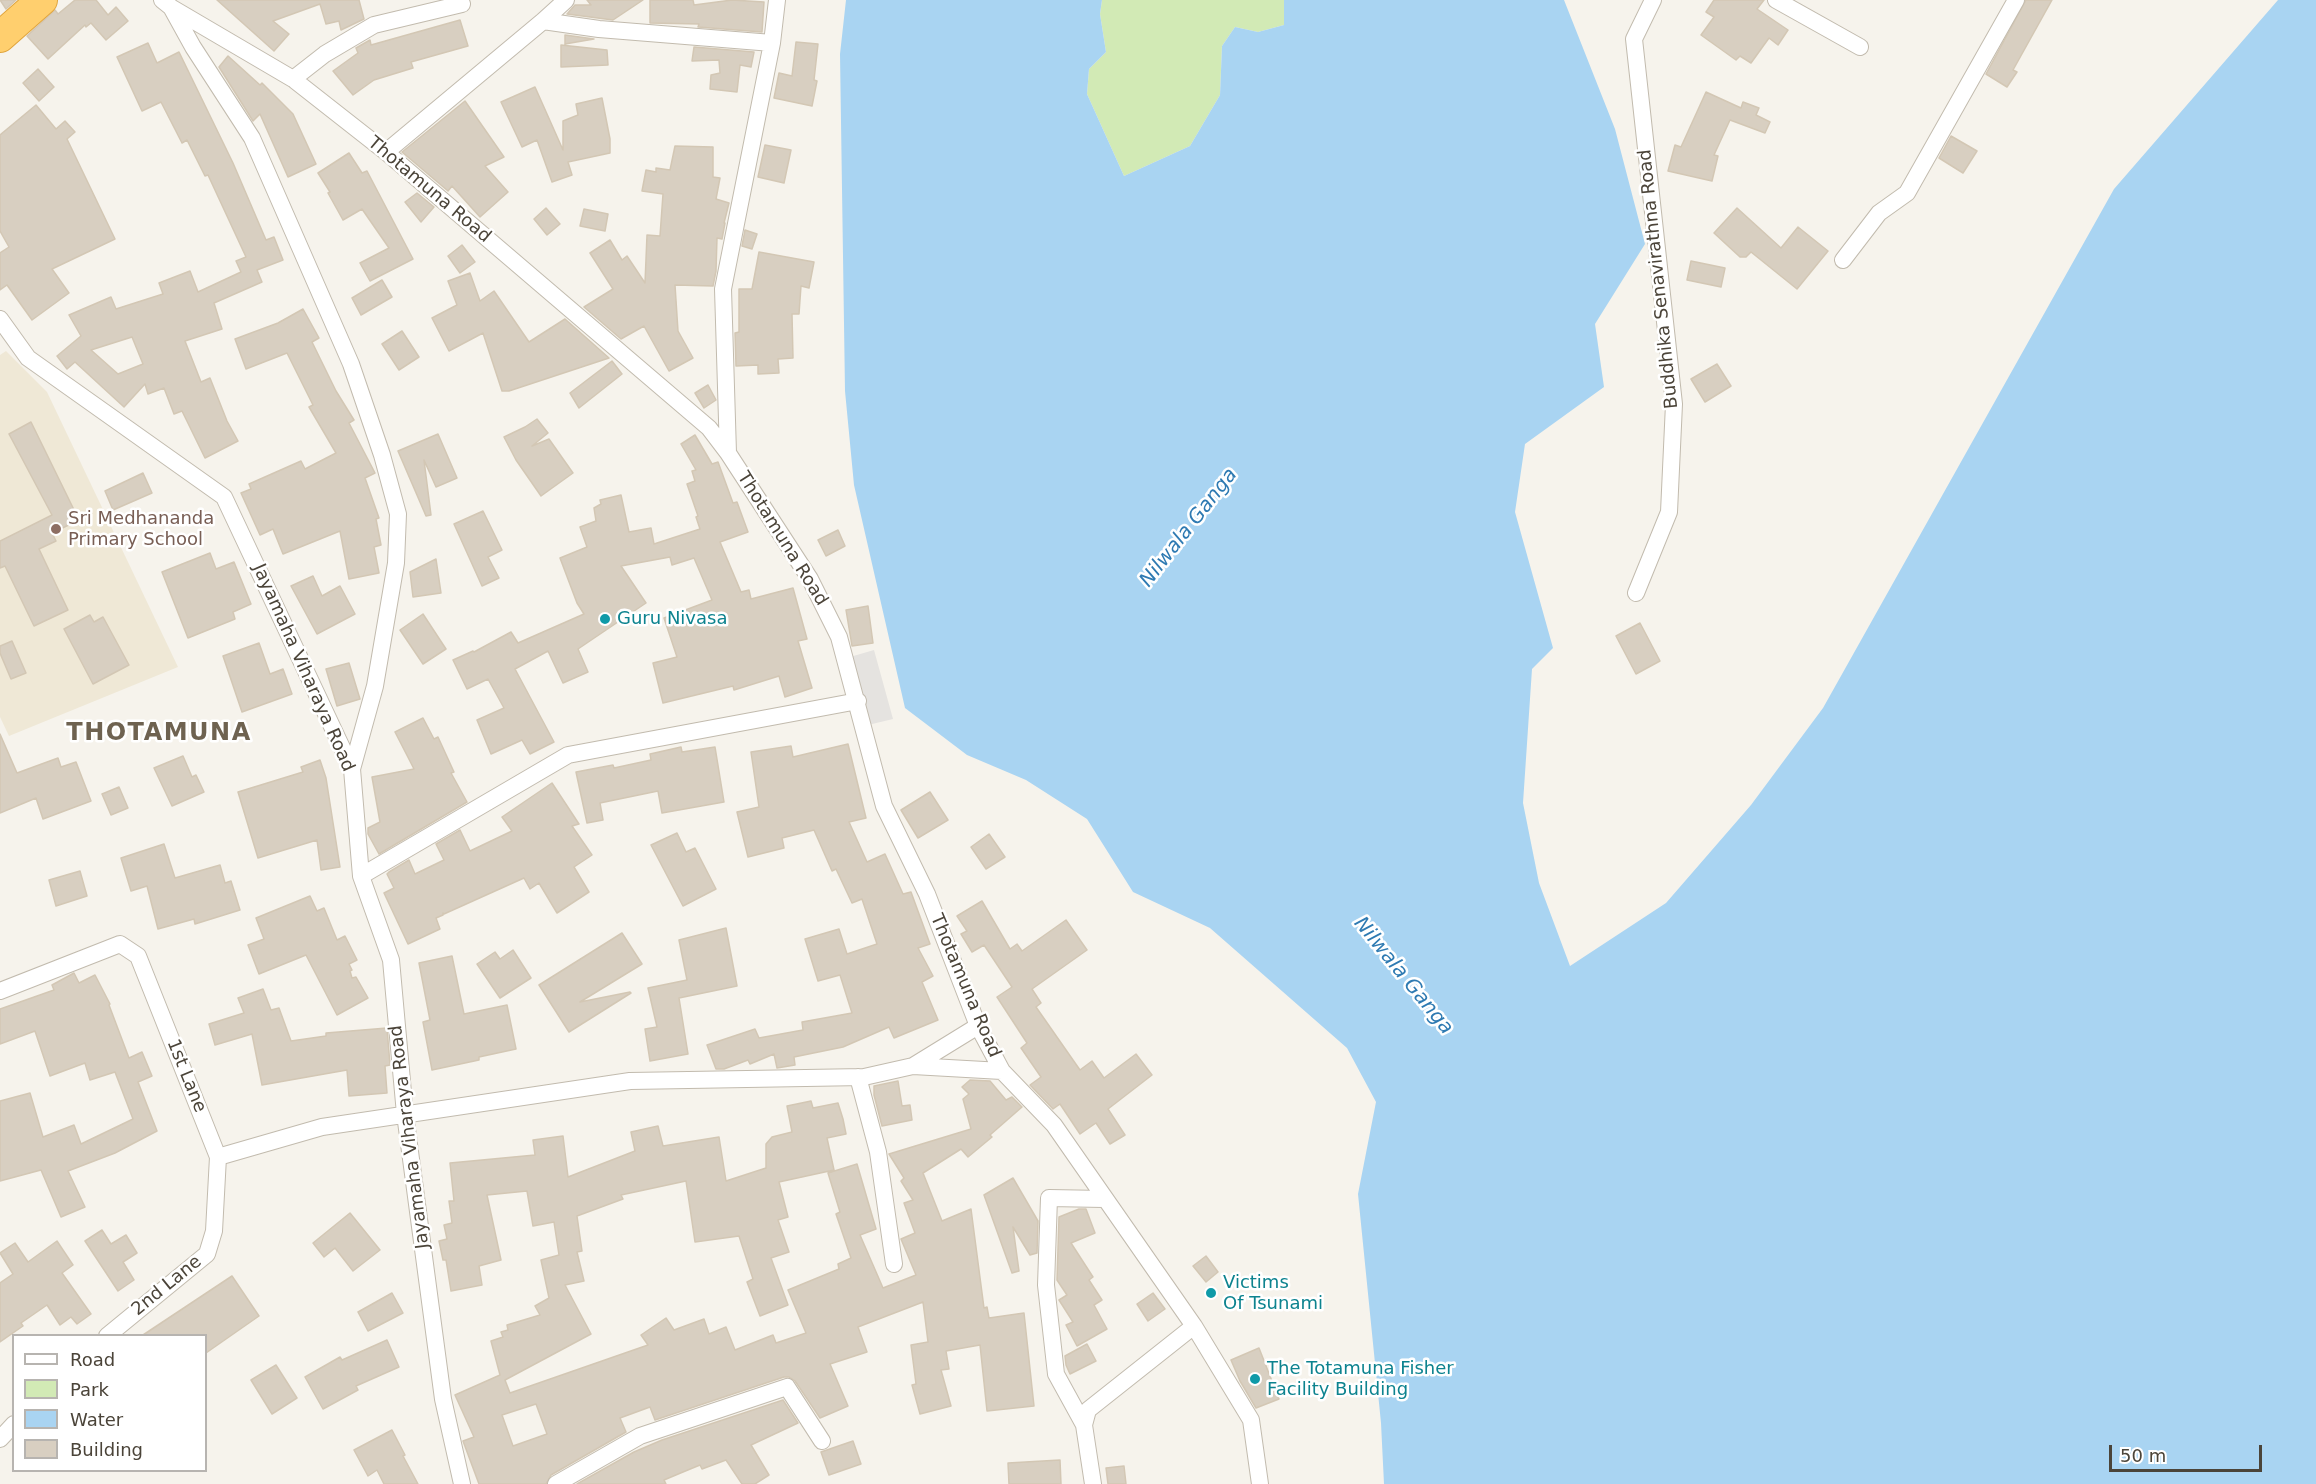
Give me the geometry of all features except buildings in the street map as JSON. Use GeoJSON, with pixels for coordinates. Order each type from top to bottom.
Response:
{"type":"FeatureCollection","features":[{"type":"Feature","properties":{"kind":"highway"},"geometry":{"type":"LineString","coordinates":[[0,38],[42,0]]}},
{"type":"Feature","properties":{"kind":"street"},"geometry":{"type":"LineString","coordinates":[[386,152],[566,0]]}},
{"type":"Feature","properties":{"kind":"street","name":"Thotamuna Road"},"geometry":{"type":"LineString","coordinates":[[728,453],[723,289],[772,43],[777,0]]}},
{"type":"Feature","properties":{"kind":"street","name":"Buddhika Senavirathna Road"},"geometry":{"type":"LineString","coordinates":[[1636,593],[1669,512],[1674,404],[1634,39],[1653,0]]}},
{"type":"Feature","properties":{"kind":"street"},"geometry":{"type":"LineString","coordinates":[[1776,0],[1860,47]]}},
{"type":"Feature","properties":{"kind":"street"},"geometry":{"type":"LineString","coordinates":[[1843,260],[1879,213],[1907,193],[2016,0]]}},
{"type":"Feature","properties":{"kind":"street"},"geometry":{"type":"LineString","coordinates":[[167,4],[252,138],[351,364],[382,455],[398,514],[396,563],[375,686],[352,769]]}},
{"type":"Feature","properties":{"kind":"street","name":"Thotamuna Road"},"geometry":{"type":"LineString","coordinates":[[167,4],[293,79],[386,152],[709,428],[728,453],[810,579],[839,637],[858,701],[884,806],[927,894],[978,1026],[1002,1071],[1054,1125],[1194,1326],[1251,1420],[1260,1484]]}},
{"type":"Feature","properties":{"kind":"street"},"geometry":{"type":"LineString","coordinates":[[293,79],[325,54],[374,25],[462,4]]}},
{"type":"Feature","properties":{"kind":"street"},"geometry":{"type":"LineString","coordinates":[[543,21],[599,29],[772,43]]}},
{"type":"Feature","properties":{"kind":"street","name":"Jayamaha Viharaya Road"},"geometry":{"type":"LineString","coordinates":[[0,319],[28,358],[224,497],[352,769],[361,876],[391,960],[405,1114],[442,1399],[462,1484]]}},
{"type":"Feature","properties":{"kind":"street"},"geometry":{"type":"LineString","coordinates":[[361,876],[568,755],[858,701]]}},
{"type":"Feature","properties":{"kind":"street","name":"1st Lane"},"geometry":{"type":"LineString","coordinates":[[0,991],[120,944],[138,957],[218,1157]]}},
{"type":"Feature","properties":{"kind":"street"},"geometry":{"type":"LineString","coordinates":[[913,1066],[978,1026]]}},
{"type":"Feature","properties":{"kind":"street"},"geometry":{"type":"LineString","coordinates":[[218,1157],[322,1127],[630,1081],[858,1077],[913,1066],[1002,1071]]}},
{"type":"Feature","properties":{"kind":"street"},"geometry":{"type":"LineString","coordinates":[[858,1077],[878,1152],[894,1264]]}},
{"type":"Feature","properties":{"kind":"street","name":"2nd Lane"},"geometry":{"type":"LineString","coordinates":[[108,1334],[207,1254],[214,1231],[218,1157]]}},
{"type":"Feature","properties":{"kind":"street"},"geometry":{"type":"LineString","coordinates":[[1093,1484],[1084,1425],[1056,1374],[1046,1285],[1049,1198],[1104,1199]]}},
{"type":"Feature","properties":{"kind":"street"},"geometry":{"type":"LineString","coordinates":[[1084,1425],[1088,1410],[1194,1326]]}},
{"type":"Feature","properties":{"kind":"street"},"geometry":{"type":"LineString","coordinates":[[556,1484],[640,1436],[788,1387],[822,1441]]}},
{"type":"Feature","properties":{"kind":"street"},"geometry":{"type":"LineString","coordinates":[[0,1439],[12,1426]]}},
{"type":"Feature","properties":{"kind":"shaded area","name":"Sri Medhananda Primary School"},"geometry":{"type":"Polygon","coordinates":[[[6,351],[47,392],[178,667],[9,736],[0,717],[0,355],[6,351]]]}},
{"type":"Feature","properties":{"kind":"shaded area"},"geometry":{"type":"Polygon","coordinates":[[[874,650],[893,719],[868,725],[850,657],[874,650]]]}},
{"type":"Feature","properties":{"kind":"green space"},"geometry":{"type":"Polygon","coordinates":[[[1102,0],[1284,0],[1284,25],[1258,32],[1235,27],[1222,46],[1220,95],[1190,146],[1124,176],[1087,94],[1089,69],[1106,52],[1100,14],[1102,0]]]}},
{"type":"Feature","properties":{"kind":"water","name":"Nilwala Ganga"},"geometry":{"type":"Polygon","coordinates":[[[846,0],[1102,0],[1100,14],[1106,52],[1089,69],[1087,94],[1124,176],[1190,146],[1220,95],[1222,46],[1235,27],[1258,32],[1284,25],[1284,0],[1564,0],[1615,129],[1645,244],[1595,324],[1604,387],[1525,444],[1515,512],[1553,648],[1532,669],[1523,803],[1539,883],[1570,966],[1666,903],[1751,805],[1823,708],[2114,189],[2278,0],[2316,0],[2316,1484],[1384,1484],[1381,1423],[1358,1194],[1376,1102],[1347,1048],[1210,928],[1133,892],[1087,819],[1026,780],[967,755],[905,708],[854,485],[845,391],[840,54],[846,0]]]}},
{"type":"Feature","properties":{"kind":"place","name":"Sri Medhananda Primary School"},"geometry":{"type":"Point","coordinates":[56,529]}},
{"type":"Feature","properties":{"kind":"place","name":"Guru Nivasa"},"geometry":{"type":"Point","coordinates":[605,619]}},
{"type":"Feature","properties":{"kind":"place","name":"Victims Of Tsunami"},"geometry":{"type":"Point","coordinates":[1211,1293]}},
{"type":"Feature","properties":{"kind":"place","name":"The Totamuna Fisher Facility Building"},"geometry":{"type":"Point","coordinates":[1255,1379]}},
{"type":"Feature","properties":{"kind":"district","name":"THOTAMUNA"},"geometry":{"type":"Point","coordinates":[159,734]}}]}
